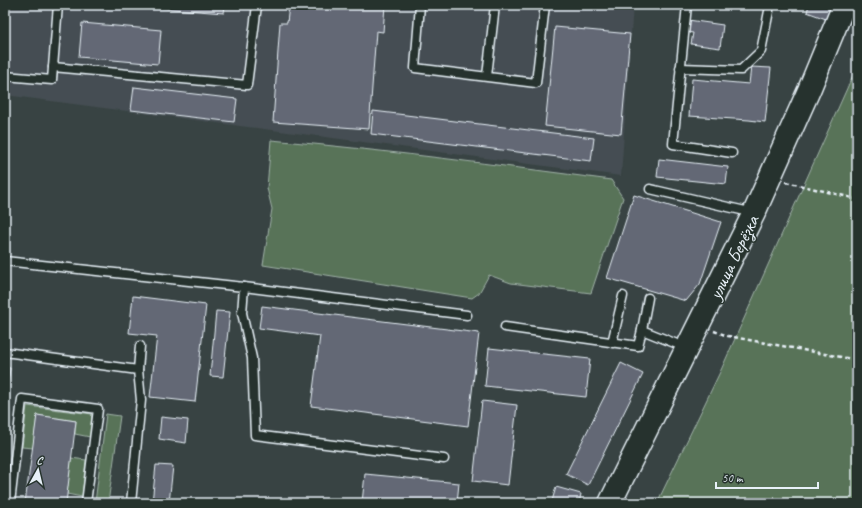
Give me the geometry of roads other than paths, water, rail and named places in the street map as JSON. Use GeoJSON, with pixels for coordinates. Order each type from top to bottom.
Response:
{"type":"FeatureCollection","features":[{"type":"Feature","properties":{"kind":"main road","name":"улица Берёзка"},"geometry":{"type":"LineString","coordinates":[[610,503],[754,213],[809,90],[844,5]]}},
{"type":"Feature","properties":{"kind":"lane"},"geometry":{"type":"LineString","coordinates":[[5,76],[52,80],[58,5]]}},
{"type":"Feature","properties":{"kind":"lane"},"geometry":{"type":"LineString","coordinates":[[53,67],[247,86],[257,5]]}},
{"type":"Feature","properties":{"kind":"lane"},"geometry":{"type":"LineString","coordinates":[[420,5],[415,68],[536,82],[544,5]]}},
{"type":"Feature","properties":{"kind":"lane"},"geometry":{"type":"LineString","coordinates":[[487,76],[495,5]]}},
{"type":"Feature","properties":{"kind":"lane"},"geometry":{"type":"LineString","coordinates":[[686,5],[673,144],[732,153]]}},
{"type":"Feature","properties":{"kind":"lane"},"geometry":{"type":"LineString","coordinates":[[680,68],[741,70],[760,51],[769,11]]}},
{"type":"Feature","properties":{"kind":"lane"},"geometry":{"type":"LineString","coordinates":[[650,189],[754,213]]}},
{"type":"Feature","properties":{"kind":"lane"},"geometry":{"type":"LineString","coordinates":[[5,261],[244,287],[467,315]]}},
{"type":"Feature","properties":{"kind":"lane"},"geometry":{"type":"LineString","coordinates":[[244,287],[242,312],[252,358],[255,435],[444,459]]}},
{"type":"Feature","properties":{"kind":"lane"},"geometry":{"type":"LineString","coordinates":[[612,343],[623,296]]}},
{"type":"Feature","properties":{"kind":"lane"},"geometry":{"type":"LineString","coordinates":[[505,327],[638,346],[648,298]]}},
{"type":"Feature","properties":{"kind":"lane"},"geometry":{"type":"LineString","coordinates":[[642,330],[687,348]]}},
{"type":"Feature","properties":{"kind":"lane"},"geometry":{"type":"LineString","coordinates":[[131,503],[141,400],[138,370],[140,346]]}},
{"type":"Feature","properties":{"kind":"lane"},"geometry":{"type":"LineString","coordinates":[[5,352],[138,370]]}},
{"type":"Feature","properties":{"kind":"lane"},"geometry":{"type":"LineString","coordinates":[[10,503],[22,399],[98,409],[86,503]]}}]}
